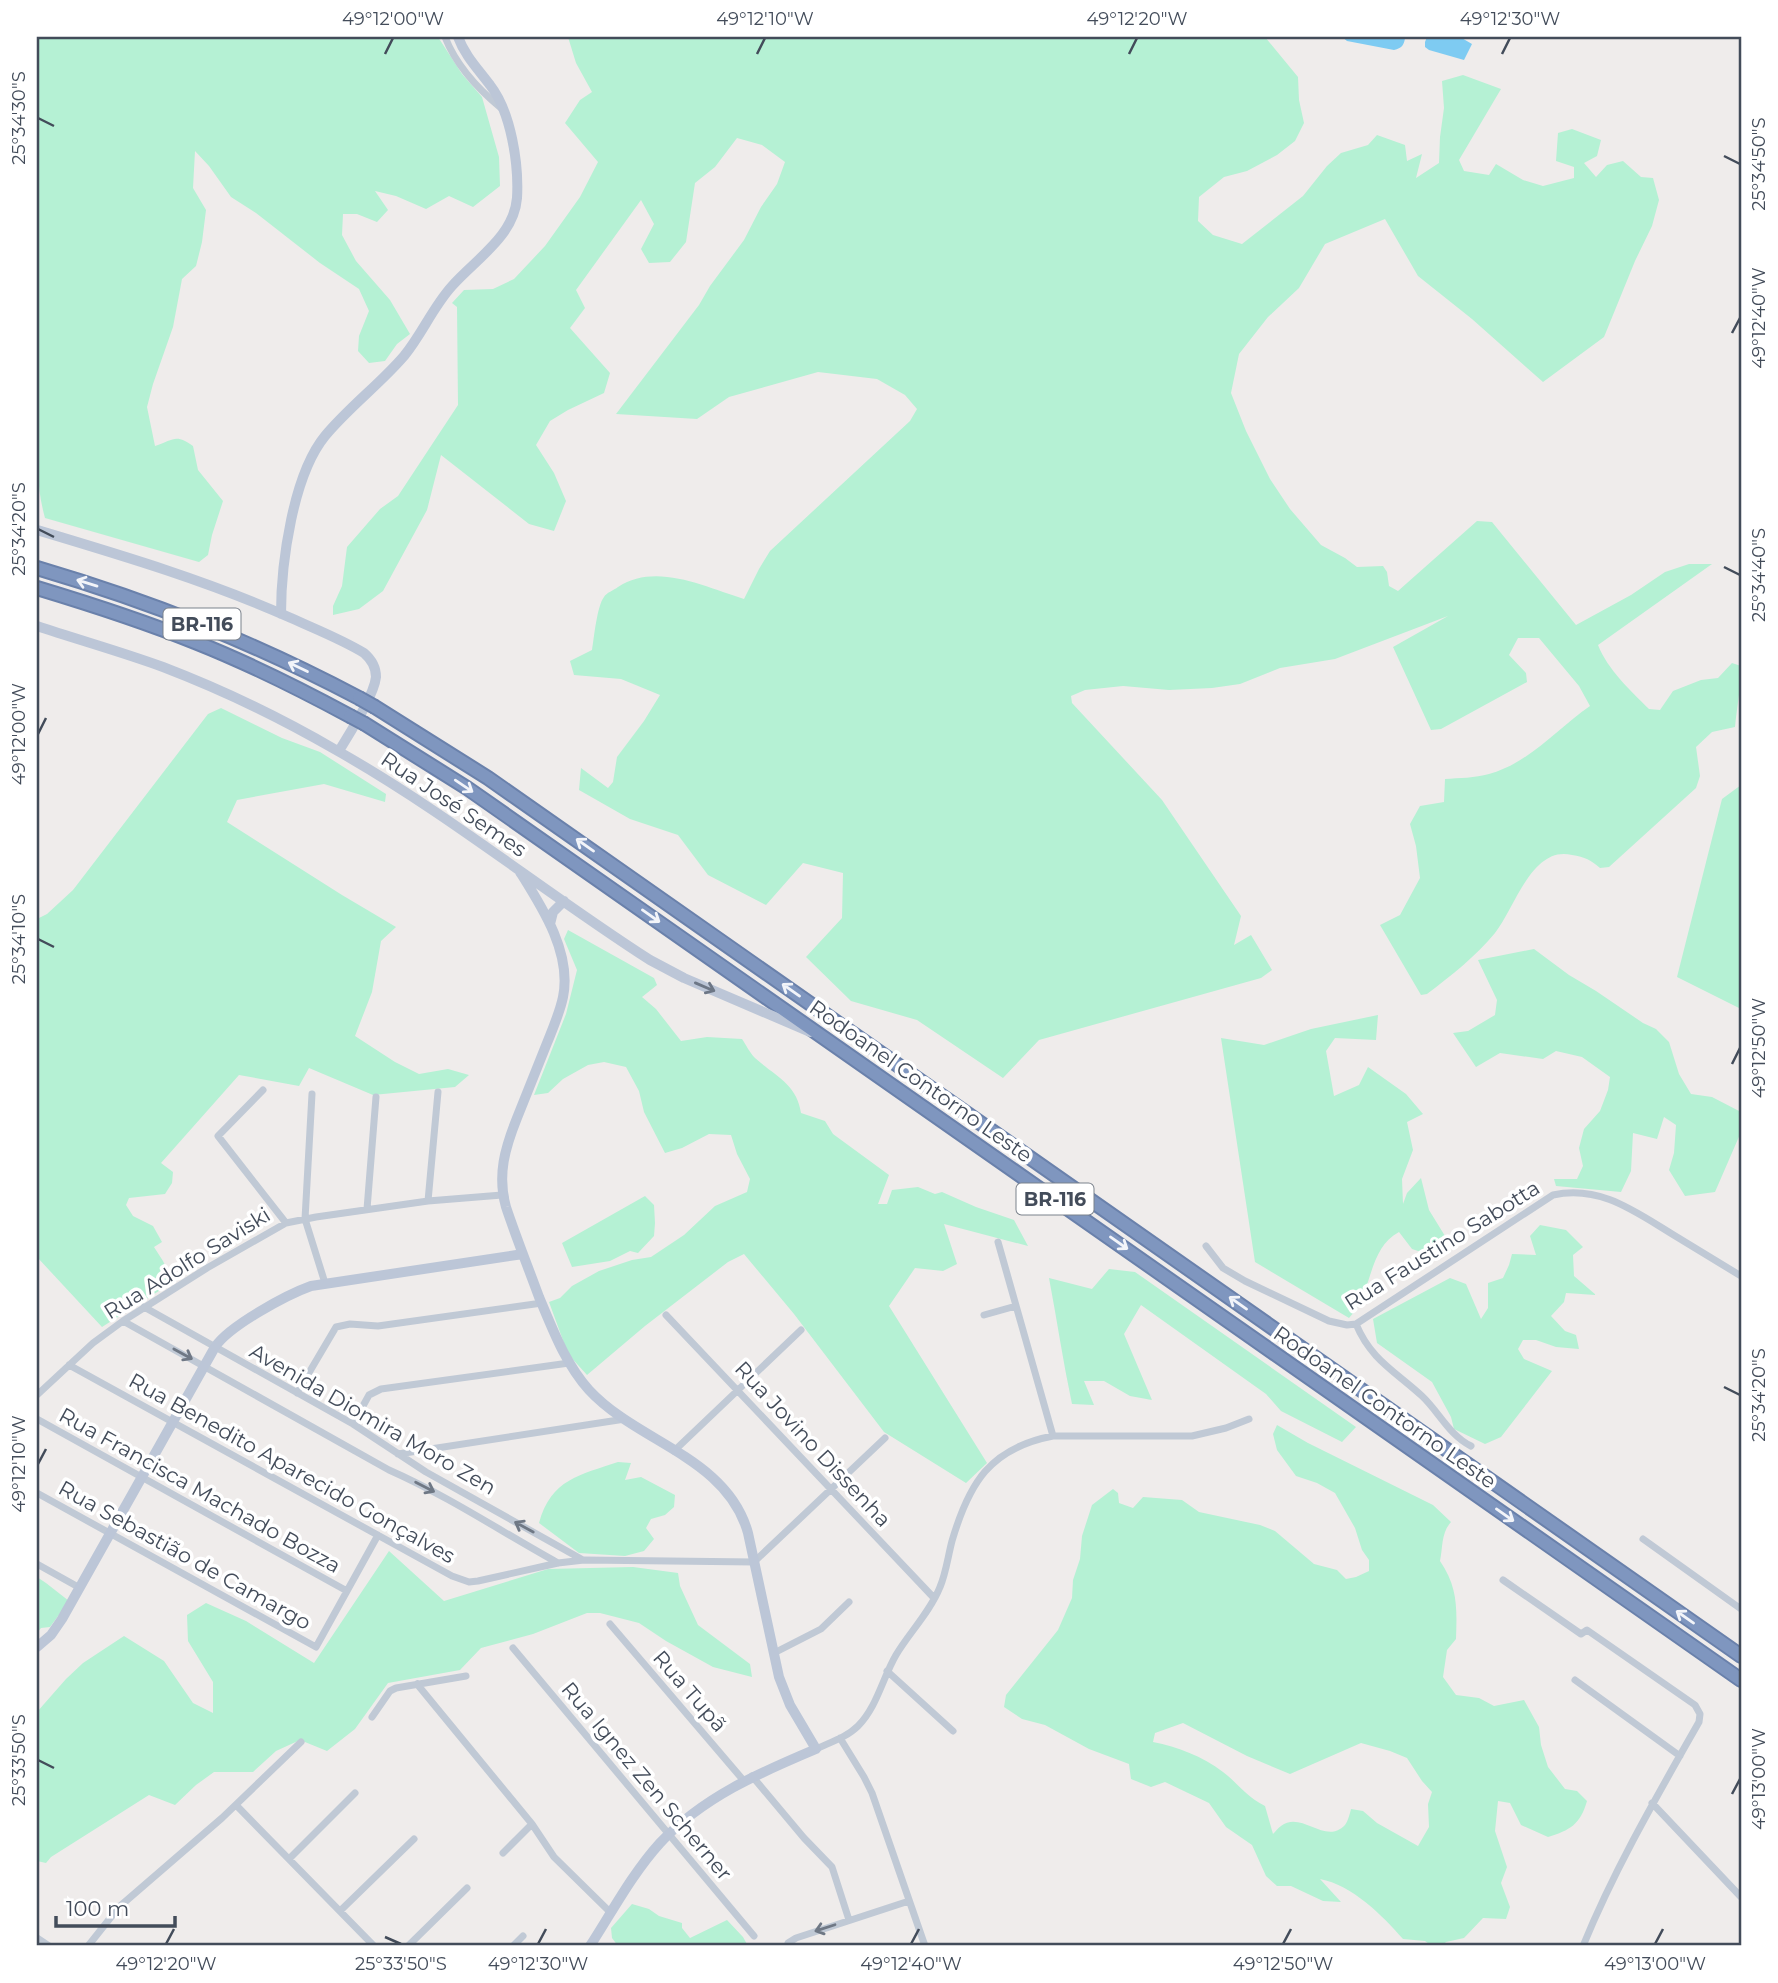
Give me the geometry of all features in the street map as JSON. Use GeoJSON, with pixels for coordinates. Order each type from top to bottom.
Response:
{"type":"FeatureCollection","features":[{"type":"Feature","properties":{"kind":"highway","name":"Rodoanel Contorno Leste"},"geometry":{"type":"LineString","coordinates":[[37,568],[201,623],[282,659],[359,698],[437,744],[1741,1656]]}},
{"type":"Feature","properties":{"kind":"highway","name":"Rodoanel Contorno Leste"},"geometry":{"type":"LineString","coordinates":[[37,588],[196,642],[274,676],[365,724],[467,788],[1741,1681]]}},
{"type":"Feature","properties":{"kind":"street"},"geometry":{"type":"LineString","coordinates":[[445,37],[480,90],[505,111]]}},
{"type":"Feature","properties":{"kind":"street"},"geometry":{"type":"LineString","coordinates":[[281,614],[286,551],[299,489],[312,454],[352,407],[405,355],[441,298],[495,243],[513,216],[517,198],[516,177],[505,111],[458,37]]}},
{"type":"Feature","properties":{"kind":"street"},"geometry":{"type":"LineString","coordinates":[[37,530],[174,571],[228,591],[358,649],[373,663],[376,678],[372,692],[339,751]]}},
{"type":"Feature","properties":{"kind":"street","name":"Rua José Semes"},"geometry":{"type":"LineString","coordinates":[[37,626],[112,649],[195,680],[279,719],[339,751],[427,807],[667,970],[835,1044]]}},
{"type":"Feature","properties":{"kind":"street"},"geometry":{"type":"LineString","coordinates":[[520,872],[550,924],[563,967],[564,996],[507,1145],[502,1172],[502,1195],[542,1303],[569,1363],[601,1402],[709,1474],[729,1493],[746,1522],[779,1676],[790,1705],[816,1749]]}},
{"type":"Feature","properties":{"kind":"street"},"geometry":{"type":"LineString","coordinates":[[550,924],[553,912],[564,901]]}},
{"type":"Feature","properties":{"kind":"street"},"geometry":{"type":"LineString","coordinates":[[263,1090],[218,1136],[286,1223]]}},
{"type":"Feature","properties":{"kind":"street"},"geometry":{"type":"LineString","coordinates":[[428,1201],[438,1092]]}},
{"type":"Feature","properties":{"kind":"street"},"geometry":{"type":"LineString","coordinates":[[312,1094],[305,1219],[325,1283]]}},
{"type":"Feature","properties":{"kind":"street"},"geometry":{"type":"LineString","coordinates":[[367,1209],[376,1097]]}},
{"type":"Feature","properties":{"kind":"street","name":"Rua Faustino Sabotta"},"geometry":{"type":"LineString","coordinates":[[1206,1246],[1223,1268],[1245,1281],[1329,1321],[1356,1324],[1553,1195],[1577,1192],[1613,1200],[1741,1276]]}},
{"type":"Feature","properties":{"kind":"street","name":"Rua Adolfo Saviski"},"geometry":{"type":"LineString","coordinates":[[37,1395],[93,1343],[123,1321],[207,1268],[286,1223],[428,1201],[502,1195]]}},
{"type":"Feature","properties":{"kind":"street"},"geometry":{"type":"LineString","coordinates":[[998,1242],[1053,1437]]}},
{"type":"Feature","properties":{"kind":"street"},"geometry":{"type":"LineString","coordinates":[[37,1647],[57,1627],[215,1347],[230,1330],[298,1290],[325,1283],[523,1254]]}},
{"type":"Feature","properties":{"kind":"street"},"geometry":{"type":"LineString","coordinates":[[298,1393],[336,1327],[349,1324],[378,1326],[542,1303]]}},
{"type":"Feature","properties":{"kind":"street"},"geometry":{"type":"LineString","coordinates":[[984,1315],[1016,1306]]}},
{"type":"Feature","properties":{"kind":"street","name":"Avenida Diomira Moro Zen"},"geometry":{"type":"LineString","coordinates":[[144,1307],[353,1424],[436,1478],[584,1560]]}},
{"type":"Feature","properties":{"kind":"street","name":"Rua Jovino Dissenha"},"geometry":{"type":"LineString","coordinates":[[666,1315],[934,1598]]}},
{"type":"Feature","properties":{"kind":"street","name":"Avenida Diomira Moro Zen"},"geometry":{"type":"LineString","coordinates":[[123,1321],[389,1470],[435,1492],[558,1563]]}},
{"type":"Feature","properties":{"kind":"street"},"geometry":{"type":"LineString","coordinates":[[1356,1324],[1369,1349],[1421,1395],[1453,1434],[1471,1446]]}},
{"type":"Feature","properties":{"kind":"street"},"geometry":{"type":"LineString","coordinates":[[674,1451],[801,1330]]}},
{"type":"Feature","properties":{"kind":"street"},"geometry":{"type":"LineString","coordinates":[[353,1424],[369,1395],[381,1389],[569,1363]]}},
{"type":"Feature","properties":{"kind":"street","name":"Rua Benedito Aparecido Gonçalves"},"geometry":{"type":"LineString","coordinates":[[69,1364],[452,1576],[468,1581],[491,1579],[558,1563],[584,1560],[754,1562]]}},
{"type":"Feature","properties":{"kind":"street","name":"Rua Francisca Machado Bozza"},"geometry":{"type":"LineString","coordinates":[[37,1419],[346,1591]]}},
{"type":"Feature","properties":{"kind":"street"},"geometry":{"type":"LineString","coordinates":[[389,1470],[397,1454],[625,1419]]}},
{"type":"Feature","properties":{"kind":"street"},"geometry":{"type":"LineString","coordinates":[[590,1946],[644,1862],[669,1834],[710,1800],[748,1779],[840,1738],[864,1719],[898,1651],[934,1598],[942,1581],[963,1507],[980,1477],[1003,1455],[1031,1442],[1053,1437],[1192,1436],[1249,1419]]}},
{"type":"Feature","properties":{"kind":"street"},"geometry":{"type":"LineString","coordinates":[[754,1562],[885,1438]]}},
{"type":"Feature","properties":{"kind":"street","name":"Rua Sebastião de Camargo"},"geometry":{"type":"LineString","coordinates":[[37,1493],[316,1647],[346,1591]]}},
{"type":"Feature","properties":{"kind":"street"},"geometry":{"type":"LineString","coordinates":[[346,1591],[378,1535]]}},
{"type":"Feature","properties":{"kind":"street"},"geometry":{"type":"LineString","coordinates":[[1643,1539],[1741,1609]]}},
{"type":"Feature","properties":{"kind":"street"},"geometry":{"type":"LineString","coordinates":[[37,1564],[80,1588]]}},
{"type":"Feature","properties":{"kind":"street"},"geometry":{"type":"LineString","coordinates":[[1503,1580],[1581,1634],[1587,1630],[1695,1705],[1700,1717],[1652,1803],[1583,1946]]}},
{"type":"Feature","properties":{"kind":"street"},"geometry":{"type":"LineString","coordinates":[[774,1653],[821,1629],[849,1602]]}},
{"type":"Feature","properties":{"kind":"street","name":"Rua Tupã"},"geometry":{"type":"LineString","coordinates":[[610,1624],[748,1779],[832,1867],[849,1920]]}},
{"type":"Feature","properties":{"kind":"street","name":"Rua Ignez Zen Scherner"},"geometry":{"type":"LineString","coordinates":[[513,1648],[754,1936]]}},
{"type":"Feature","properties":{"kind":"street"},"geometry":{"type":"LineString","coordinates":[[887,1671],[953,1731]]}},
{"type":"Feature","properties":{"kind":"street"},"geometry":{"type":"LineString","coordinates":[[372,1717],[390,1691],[466,1676]]}},
{"type":"Feature","properties":{"kind":"street"},"geometry":{"type":"LineString","coordinates":[[1575,1680],[1680,1756]]}},
{"type":"Feature","properties":{"kind":"street"},"geometry":{"type":"LineString","coordinates":[[418,1684],[531,1824],[561,1866],[611,1913]]}},
{"type":"Feature","properties":{"kind":"street"},"geometry":{"type":"LineString","coordinates":[[840,1738],[868,1785],[925,1946]]}},
{"type":"Feature","properties":{"kind":"street"},"geometry":{"type":"LineString","coordinates":[[88,1946],[119,1907],[236,1805],[301,1742]]}},
{"type":"Feature","properties":{"kind":"street"},"geometry":{"type":"LineString","coordinates":[[289,1859],[355,1793]]}},
{"type":"Feature","properties":{"kind":"street"},"geometry":{"type":"LineString","coordinates":[[1652,1803],[1741,1897]]}},
{"type":"Feature","properties":{"kind":"street"},"geometry":{"type":"LineString","coordinates":[[236,1805],[374,1946]]}},
{"type":"Feature","properties":{"kind":"street"},"geometry":{"type":"LineString","coordinates":[[503,1853],[531,1824]]}},
{"type":"Feature","properties":{"kind":"street"},"geometry":{"type":"LineString","coordinates":[[340,1911],[414,1839]]}},
{"type":"Feature","properties":{"kind":"street"},"geometry":{"type":"LineString","coordinates":[[408,1946],[467,1888]]}},
{"type":"Feature","properties":{"kind":"street"},"geometry":{"type":"LineString","coordinates":[[787,1945],[796,1938],[909,1901]]}},
{"type":"Feature","properties":{"kind":"street"},"geometry":{"type":"LineString","coordinates":[[513,1946],[523,1936]]}},
{"type":"Feature","properties":{"kind":"street"},"geometry":{"type":"LineString","coordinates":[[37,1938],[49,1946]]}},
{"type":"Feature","properties":{"kind":"green space"},"geometry":{"type":"Polygon","coordinates":[[[39,37],[438,37],[462,74],[482,97],[499,157],[500,186],[473,207],[449,196],[426,209],[396,196],[375,191],[388,210],[377,222],[357,214],[343,214],[342,235],[356,261],[390,300],[410,334],[397,344],[385,361],[369,363],[358,351],[359,336],[369,311],[359,289],[231,197],[195,151],[193,188],[206,210],[202,242],[196,266],[182,279],[173,327],[147,407],[155,446],[178,439],[193,446],[198,470],[223,501],[208,555],[199,562],[45,518],[37,452],[39,37]]]}},
{"type":"Feature","properties":{"kind":"green space"},"geometry":{"type":"Polygon","coordinates":[[[568,37],[1265,37],[1298,77],[1304,123],[1295,141],[1277,155],[1247,171],[1224,177],[1199,197],[1198,221],[1213,235],[1242,244],[1303,196],[1341,153],[1368,145],[1377,135],[1405,145],[1407,161],[1422,154],[1416,178],[1439,163],[1444,108],[1442,81],[1463,75],[1501,89],[1459,160],[1464,171],[1489,175],[1496,164],[1523,180],[1543,186],[1574,178],[1574,167],[1556,161],[1558,133],[1572,129],[1601,140],[1597,156],[1584,163],[1596,177],[1607,165],[1623,161],[1641,177],[1653,178],[1659,200],[1652,226],[1604,337],[1543,382],[1472,319],[1418,276],[1385,219],[1325,244],[1299,288],[1268,317],[1239,354],[1231,393],[1270,479],[1290,509],[1321,545],[1357,567],[1383,566],[1387,572],[1389,586],[1398,591],[1477,521],[1492,522],[1576,625],[1631,595],[1665,572],[1689,564],[1712,564],[1598,645],[1614,671],[1649,709],[1660,710],[1673,691],[1701,680],[1718,678],[1732,663],[1741,666],[1735,727],[1712,732],[1696,747],[1700,776],[1696,788],[1609,867],[1600,868],[1588,859],[1572,855],[1558,854],[1546,859],[1526,881],[1487,942],[1445,980],[1427,994],[1421,995],[1380,925],[1400,915],[1420,878],[1410,824],[1420,806],[1444,802],[1445,779],[1484,775],[1517,762],[1590,706],[1579,686],[1539,638],[1518,638],[1509,655],[1526,673],[1527,682],[1441,729],[1431,730],[1393,647],[1448,616],[1335,659],[1280,668],[1240,684],[1169,690],[1123,686],[1085,690],[1071,696],[1072,703],[1162,800],[1241,916],[1234,945],[1251,935],[1272,970],[1261,978],[1039,1040],[1003,1078],[917,1020],[851,1001],[806,957],[842,918],[843,873],[803,863],[766,905],[708,875],[678,835],[630,819],[579,790],[581,768],[608,788],[613,782],[617,757],[660,695],[621,679],[574,675],[570,661],[592,650],[598,615],[605,596],[633,580],[664,577],[697,583],[744,599],[770,551],[910,421],[917,409],[905,395],[877,379],[818,372],[729,397],[697,419],[616,414],[699,305],[744,240],[761,207],[777,184],[785,162],[762,145],[737,138],[715,167],[695,183],[686,242],[670,262],[649,263],[641,249],[654,224],[641,200],[576,290],[585,308],[570,328],[610,373],[604,393],[550,421],[536,445],[554,473],[566,501],[554,531],[529,524],[441,455],[427,510],[383,591],[359,609],[333,615],[333,606],[342,586],[347,547],[380,509],[398,496],[458,405],[457,307],[452,303],[464,290],[493,289],[514,279],[545,246],[580,197],[598,162],[565,123],[580,100],[592,92],[576,63],[568,37]]]}},
{"type":"Feature","properties":{"kind":"green space"},"geometry":{"type":"Polygon","coordinates":[[[221,708],[282,738],[320,752],[386,794],[385,802],[324,784],[237,800],[227,822],[396,927],[381,941],[372,992],[355,1036],[419,1074],[448,1069],[469,1075],[455,1087],[373,1095],[309,1068],[299,1086],[239,1075],[161,1163],[173,1172],[172,1183],[165,1194],[129,1198],[126,1205],[133,1216],[153,1226],[162,1242],[154,1247],[173,1282],[102,1327],[37,1257],[37,919],[47,914],[73,890],[208,714],[221,708]]]}},
{"type":"Feature","properties":{"kind":"green space"},"geometry":{"type":"Polygon","coordinates":[[[1741,785],[1741,1009],[1677,977],[1722,799],[1741,785]]]}},
{"type":"Feature","properties":{"kind":"green space"},"geometry":{"type":"Polygon","coordinates":[[[568,930],[654,978],[657,985],[642,997],[656,1009],[681,1041],[707,1037],[742,1039],[755,1058],[790,1088],[799,1103],[801,1113],[825,1121],[833,1134],[889,1175],[878,1204],[887,1204],[892,1190],[918,1187],[935,1194],[942,1192],[1014,1220],[1028,1246],[944,1224],[957,1264],[943,1271],[915,1268],[889,1306],[987,1463],[966,1483],[884,1432],[794,1314],[744,1254],[728,1262],[587,1375],[568,1354],[549,1302],[560,1298],[572,1286],[599,1271],[651,1257],[684,1235],[715,1206],[747,1192],[750,1179],[731,1135],[709,1134],[682,1148],[665,1153],[644,1112],[639,1091],[626,1067],[604,1062],[588,1065],[563,1079],[548,1093],[534,1095],[566,1014],[577,970],[564,939],[568,930]]]}},
{"type":"Feature","properties":{"kind":"green space"},"geometry":{"type":"Polygon","coordinates":[[[1534,949],[1569,975],[1656,1029],[1669,1042],[1679,1074],[1691,1094],[1712,1097],[1741,1112],[1741,1132],[1715,1192],[1685,1196],[1669,1170],[1674,1153],[1676,1125],[1664,1117],[1657,1139],[1633,1133],[1631,1171],[1621,1192],[1556,1186],[1554,1179],[1577,1179],[1583,1166],[1579,1148],[1584,1129],[1600,1111],[1610,1077],[1582,1057],[1556,1051],[1543,1059],[1500,1053],[1476,1067],[1453,1033],[1468,1031],[1495,1015],[1497,1000],[1478,960],[1534,949]]]}},
{"type":"Feature","properties":{"kind":"green space"},"geometry":{"type":"Polygon","coordinates":[[[1378,1015],[1376,1040],[1335,1038],[1326,1051],[1334,1096],[1359,1085],[1368,1067],[1406,1094],[1423,1114],[1407,1122],[1413,1150],[1402,1179],[1403,1204],[1407,1193],[1421,1178],[1429,1210],[1445,1236],[1436,1255],[1429,1262],[1421,1252],[1412,1249],[1399,1232],[1389,1240],[1375,1260],[1362,1297],[1349,1318],[1255,1262],[1221,1038],[1264,1045],[1311,1029],[1378,1015]]]}},
{"type":"Feature","properties":{"kind":"green space"},"geometry":{"type":"Polygon","coordinates":[[[645,1196],[654,1205],[654,1236],[638,1253],[630,1251],[610,1261],[572,1267],[562,1243],[645,1196]]]}},
{"type":"Feature","properties":{"kind":"green space"},"geometry":{"type":"Polygon","coordinates":[[[1540,1225],[1566,1230],[1583,1247],[1573,1255],[1574,1276],[1596,1295],[1566,1293],[1564,1302],[1551,1316],[1565,1331],[1576,1335],[1579,1349],[1523,1340],[1518,1349],[1524,1359],[1552,1371],[1501,1437],[1485,1444],[1454,1429],[1451,1417],[1432,1382],[1377,1343],[1373,1319],[1450,1278],[1466,1284],[1481,1319],[1488,1308],[1488,1283],[1503,1278],[1512,1254],[1536,1255],[1530,1236],[1540,1225]]]}},
{"type":"Feature","properties":{"kind":"green space"},"geometry":{"type":"Polygon","coordinates":[[[1109,1269],[1135,1272],[1356,1427],[1342,1442],[1281,1411],[1266,1394],[1141,1305],[1124,1334],[1152,1400],[1130,1396],[1104,1381],[1084,1381],[1094,1405],[1072,1404],[1049,1278],[1092,1289],[1109,1269]]]}},
{"type":"Feature","properties":{"kind":"green space"},"geometry":{"type":"Polygon","coordinates":[[[1277,1425],[1433,1505],[1451,1522],[1444,1535],[1440,1561],[1453,1589],[1456,1639],[1447,1650],[1443,1677],[1456,1695],[1479,1698],[1494,1706],[1524,1700],[1539,1727],[1548,1767],[1565,1789],[1577,1791],[1587,1801],[1581,1816],[1573,1825],[1548,1837],[1521,1825],[1510,1803],[1498,1801],[1495,1831],[1507,1867],[1501,1883],[1510,1907],[1506,1919],[1483,1918],[1464,1938],[1446,1942],[1442,1946],[1403,1939],[1366,1902],[1332,1882],[1320,1879],[1341,1902],[1323,1901],[1291,1886],[1277,1886],[1266,1876],[1252,1845],[1226,1827],[1209,1803],[1165,1782],[1151,1787],[1131,1779],[1129,1764],[1089,1749],[1045,1725],[1022,1719],[1004,1707],[1006,1695],[1058,1630],[1072,1598],[1082,1536],[1092,1505],[1113,1489],[1118,1493],[1119,1503],[1133,1508],[1143,1497],[1182,1500],[1199,1512],[1260,1525],[1275,1531],[1314,1564],[1337,1570],[1346,1579],[1369,1571],[1369,1560],[1335,1493],[1296,1476],[1277,1450],[1273,1434],[1277,1425]],[[1183,1723],[1155,1733],[1153,1742],[1190,1753],[1223,1772],[1265,1806],[1273,1834],[1289,1822],[1330,1832],[1337,1830],[1345,1825],[1351,1809],[1363,1811],[1377,1823],[1418,1846],[1429,1827],[1428,1804],[1432,1792],[1407,1758],[1390,1751],[1361,1743],[1290,1774],[1247,1756],[1183,1723]]]}},
{"type":"Feature","properties":{"kind":"green space"},"geometry":{"type":"Polygon","coordinates":[[[618,1462],[631,1463],[625,1480],[641,1477],[675,1495],[674,1507],[665,1515],[651,1519],[646,1528],[654,1539],[644,1551],[625,1556],[579,1553],[539,1523],[544,1508],[559,1488],[579,1475],[618,1462]]]}},
{"type":"Feature","properties":{"kind":"green space"},"geometry":{"type":"Polygon","coordinates":[[[389,1551],[444,1601],[548,1569],[633,1567],[678,1573],[680,1586],[698,1625],[750,1664],[752,1677],[713,1667],[639,1623],[600,1613],[587,1613],[533,1634],[481,1648],[460,1670],[388,1683],[355,1729],[327,1751],[300,1740],[276,1751],[253,1772],[214,1772],[175,1805],[149,1795],[51,1857],[46,1863],[37,1861],[37,1712],[83,1663],[124,1636],[164,1661],[193,1703],[213,1713],[213,1682],[188,1641],[187,1615],[206,1603],[246,1621],[314,1663],[389,1551]]]}},
{"type":"Feature","properties":{"kind":"green space"},"geometry":{"type":"Polygon","coordinates":[[[37,1577],[69,1601],[50,1627],[41,1628],[37,1633],[37,1577]]]}},
{"type":"Feature","properties":{"kind":"green space"},"geometry":{"type":"Polygon","coordinates":[[[632,1904],[682,1923],[682,1928],[690,1938],[727,1920],[748,1946],[618,1946],[612,1938],[611,1928],[632,1904]]]}},
{"type":"Feature","properties":{"kind":"water"},"geometry":{"type":"Polygon","coordinates":[[[1342,37],[1405,38],[1402,46],[1394,50],[1347,41],[1342,37]]]}},
{"type":"Feature","properties":{"kind":"water"},"geometry":{"type":"Polygon","coordinates":[[[1427,37],[1460,37],[1472,44],[1464,60],[1429,50],[1425,47],[1427,37]]]}}]}
